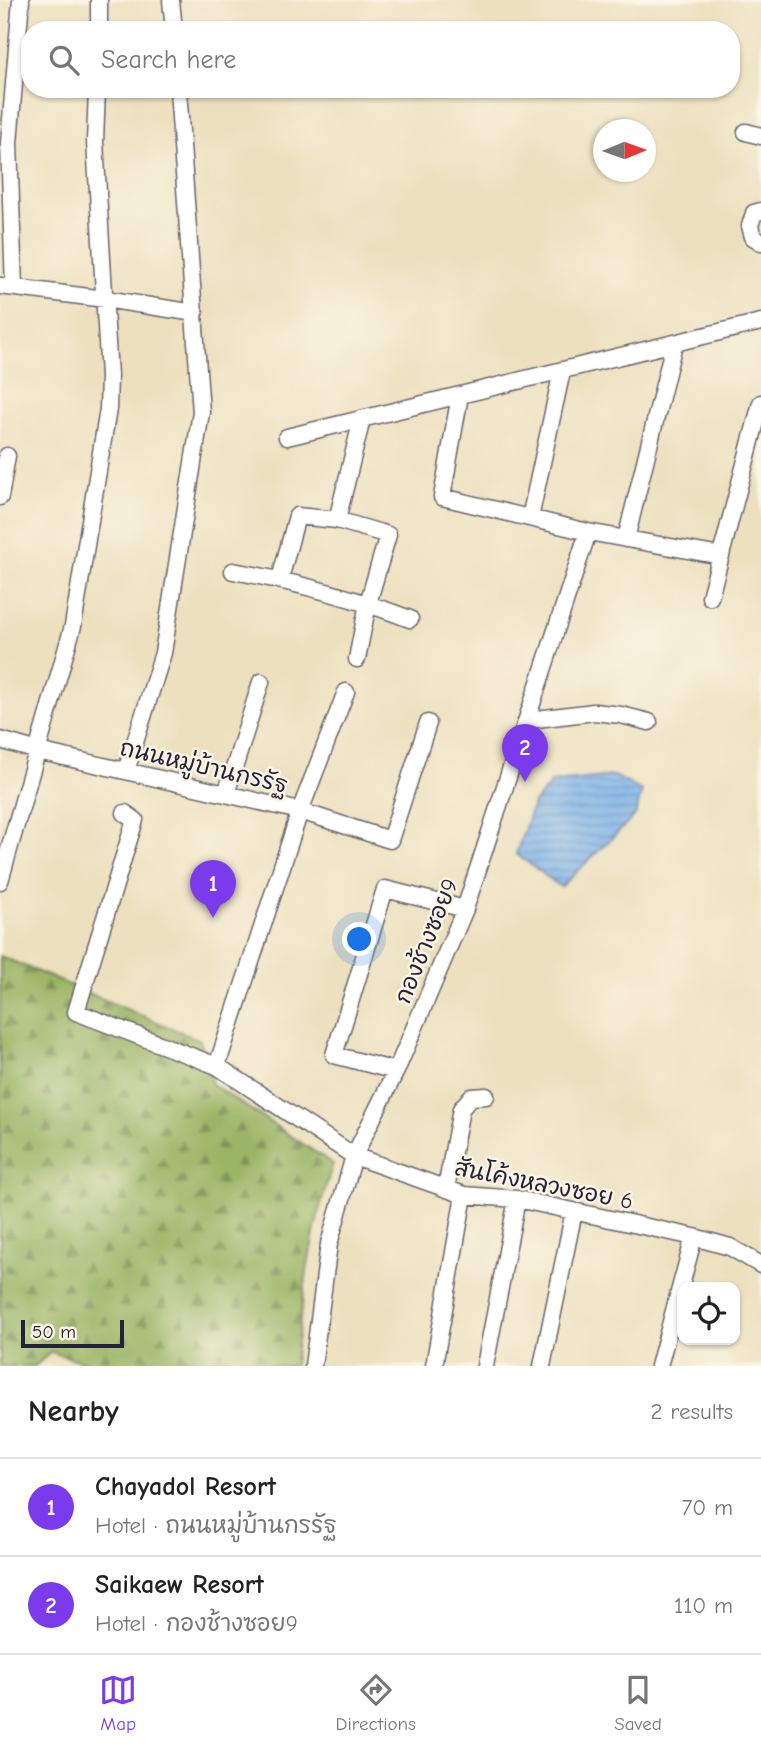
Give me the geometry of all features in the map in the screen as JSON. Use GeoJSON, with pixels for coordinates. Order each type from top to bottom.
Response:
{"type":"FeatureCollection","features":[{"type":"Feature","properties":{"kind":"street"},"geometry":{"type":"LineString","coordinates":[[21,0],[9,143],[7,287],[195,313]]}},
{"type":"Feature","properties":{"kind":"street"},"geometry":{"type":"LineString","coordinates":[[99,0],[99,21]]}},
{"type":"Feature","properties":{"kind":"street"},"geometry":{"type":"LineString","coordinates":[[172,0],[173,21]]}},
{"type":"Feature","properties":{"kind":"street"},"geometry":{"type":"LineString","coordinates":[[0,881],[73,626],[108,409],[109,376],[95,142],[97,98]]}},
{"type":"Feature","properties":{"kind":"street"},"geometry":{"type":"LineString","coordinates":[[126,771],[163,653],[201,412],[179,98]]}},
{"type":"Feature","properties":{"kind":"street"},"geometry":{"type":"LineString","coordinates":[[761,211],[754,212],[750,226],[753,237],[761,243]]}},
{"type":"Feature","properties":{"kind":"street"},"geometry":{"type":"LineString","coordinates":[[286,437],[761,322]]}},
{"type":"Feature","properties":{"kind":"street"},"geometry":{"type":"LineString","coordinates":[[626,539],[674,344]]}},
{"type":"Feature","properties":{"kind":"street"},"geometry":{"type":"LineString","coordinates":[[530,518],[562,371]]}},
{"type":"Feature","properties":{"kind":"street"},"geometry":{"type":"LineString","coordinates":[[460,395],[442,497],[589,532],[721,556]]}},
{"type":"Feature","properties":{"kind":"street"},"geometry":{"type":"LineString","coordinates":[[710,597],[761,403]]}},
{"type":"Feature","properties":{"kind":"street"},"geometry":{"type":"LineString","coordinates":[[337,520],[362,419]]}},
{"type":"Feature","properties":{"kind":"street"},"geometry":{"type":"LineString","coordinates":[[0,496],[7,456]]}},
{"type":"Feature","properties":{"kind":"street"},"geometry":{"type":"LineString","coordinates":[[280,579],[297,516],[337,520],[388,535],[368,603],[357,659]]}},
{"type":"Feature","properties":{"kind":"street","name":"กองช้างซอย9"},"geometry":{"type":"LineString","coordinates":[[313,1366],[330,1244],[354,1156],[396,1071],[465,909],[589,532]]}},
{"type":"Feature","properties":{"kind":"street"},"geometry":{"type":"LineString","coordinates":[[233,571],[280,579],[368,603],[410,619]]}},
{"type":"Feature","properties":{"kind":"street"},"geometry":{"type":"LineString","coordinates":[[226,794],[261,682]]}},
{"type":"Feature","properties":{"kind":"street"},"geometry":{"type":"LineString","coordinates":[[346,692],[300,811],[390,840],[428,723]]}},
{"type":"Feature","properties":{"kind":"street"},"geometry":{"type":"LineString","coordinates":[[528,720],[594,712],[649,722]]}},
{"type":"Feature","properties":{"kind":"street","name":"ถนนหมู่บ้านกรรัฐ"},"geometry":{"type":"LineString","coordinates":[[0,740],[300,811],[217,1066]]}},
{"type":"Feature","properties":{"kind":"street","name":"สันโค้งหลวงซอย 6"},"geometry":{"type":"LineString","coordinates":[[125,813],[135,820],[76,1012],[217,1066],[354,1156],[464,1195],[517,1199],[694,1237],[730,1247],[761,1265]]}},
{"type":"Feature","properties":{"kind":"street"},"geometry":{"type":"LineString","coordinates":[[396,1071],[334,1055],[385,889],[465,909]]}},
{"type":"Feature","properties":{"kind":"street"},"geometry":{"type":"LineString","coordinates":[[446,1189],[461,1109],[471,1097],[486,1096]]}},
{"type":"Feature","properties":{"kind":"street"},"geometry":{"type":"LineString","coordinates":[[434,1366],[464,1195]]}},
{"type":"Feature","properties":{"kind":"street"},"geometry":{"type":"LineString","coordinates":[[485,1366],[517,1199]]}},
{"type":"Feature","properties":{"kind":"street"},"geometry":{"type":"LineString","coordinates":[[542,1366],[574,1211]]}},
{"type":"Feature","properties":{"kind":"street"},"geometry":{"type":"LineString","coordinates":[[659,1366],[694,1237]]}},
{"type":"Feature","properties":{"kind":"green space"},"geometry":{"type":"Polygon","coordinates":[[[0,956],[200,1040],[212,1084],[333,1164],[318,1213],[294,1366],[98,1366],[51,1352],[35,1366],[0,1366],[0,956]]]}},
{"type":"Feature","properties":{"kind":"water"},"geometry":{"type":"Polygon","coordinates":[[[615,776],[642,791],[635,816],[561,887],[516,854],[533,804],[552,782],[615,776]]]}},
{"type":"Feature","properties":{"kind":"place","name":"Saikaew Resort"},"geometry":{"type":"Point","coordinates":[525,782]}},
{"type":"Feature","properties":{"kind":"place","name":"Chayadol Resort"},"geometry":{"type":"Point","coordinates":[213,918]}}]}
